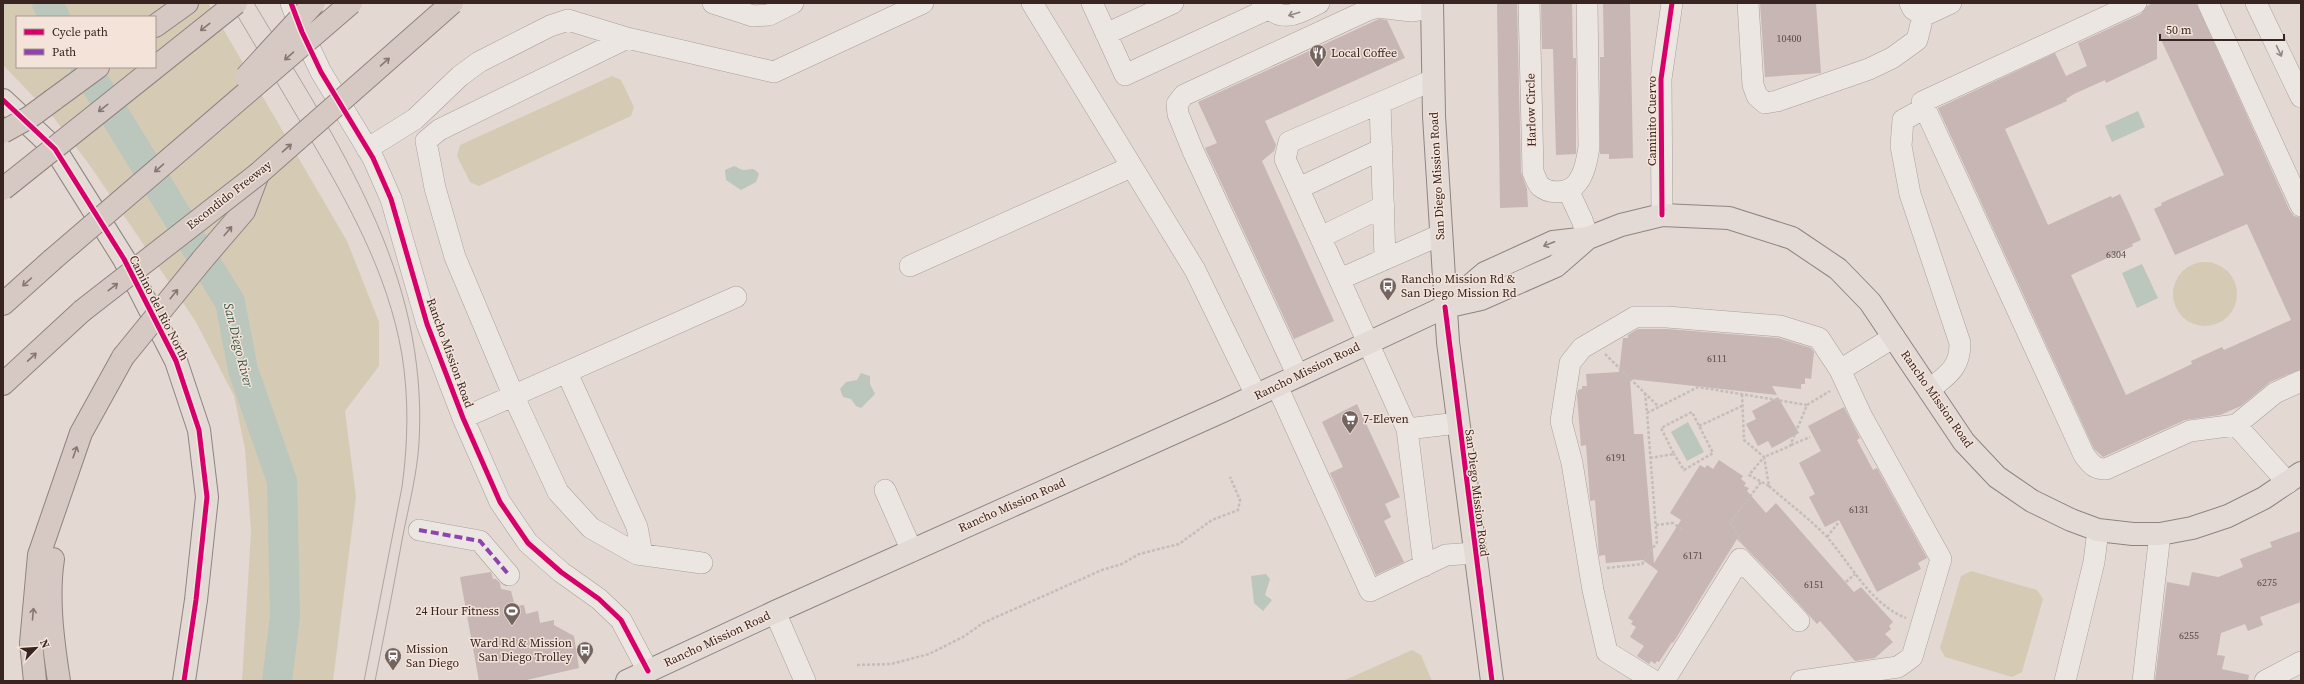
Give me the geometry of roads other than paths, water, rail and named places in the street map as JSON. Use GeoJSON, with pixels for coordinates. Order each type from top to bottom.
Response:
{"type":"FeatureCollection","features":[{"type":"Feature","properties":{"kind":"highway"},"geometry":{"type":"LineString","coordinates":[[156,25],[187,3]]}},
{"type":"Feature","properties":{"kind":"highway"},"geometry":{"type":"LineString","coordinates":[[156,67],[236,3]]}},
{"type":"Feature","properties":{"kind":"highway"},"geometry":{"type":"LineString","coordinates":[[185,146],[314,3]]}},
{"type":"Feature","properties":{"kind":"highway"},"geometry":{"type":"LineString","coordinates":[[3,304],[52,260],[351,3]]}},
{"type":"Feature","properties":{"kind":"highway","name":"Escondido Freeway"},"geometry":{"type":"LineString","coordinates":[[3,384],[82,311],[258,174],[452,3]]}},
{"type":"Feature","properties":{"kind":"highway"},"geometry":{"type":"LineString","coordinates":[[3,132],[30,117],[97,68]]}},
{"type":"Feature","properties":{"kind":"highway"},"geometry":{"type":"LineString","coordinates":[[3,189],[155,68]]}},
{"type":"Feature","properties":{"kind":"highway"},"geometry":{"type":"LineString","coordinates":[[3,120],[53,100]]}},
{"type":"Feature","properties":{"kind":"highway"},"geometry":{"type":"LineString","coordinates":[[34,681],[31,643],[39,555],[81,433],[123,357],[244,211],[258,174]]}},
{"type":"Feature","properties":{"kind":"highway"},"geometry":{"type":"LineString","coordinates":[[59,681],[55,658],[50,577],[62,488]]}},
{"type":"Feature","properties":{"kind":"main road","name":"San Diego Mission Road"},"geometry":{"type":"LineString","coordinates":[[1432,5],[1433,80],[1445,307],[1458,423],[1492,681]]}},
{"type":"Feature","properties":{"kind":"main road","name":"Camino del Rio North"},"geometry":{"type":"LineString","coordinates":[[3,100],[55,149],[124,259],[176,361],[199,430],[207,497],[196,600],[184,681]]}},
{"type":"Feature","properties":{"kind":"main road","name":"Rancho Mission Road"},"geometry":{"type":"LineString","coordinates":[[648,671],[774,612],[1256,396],[1369,341],[1445,307],[1485,273],[1553,242],[1588,238],[1621,225],[1662,215],[1729,218],[1792,238],[1838,269],[1870,302],[1964,442],[1997,477],[2032,501],[2098,530],[2133,534],[2160,534],[2192,528],[2228,516],[2294,478]]}},
{"type":"Feature","properties":{"kind":"main road"},"geometry":{"type":"LineString","coordinates":[[627,681],[648,671]]}},
{"type":"Feature","properties":{"kind":"street","name":"Rancho Mission Road"},"geometry":{"type":"LineString","coordinates":[[291,3],[302,32],[321,72],[368,149],[391,199],[427,324],[464,418],[500,502],[528,543],[560,572],[599,599],[621,620],[648,671]]}},
{"type":"Feature","properties":{"kind":"street"},"geometry":{"type":"LineString","coordinates":[[713,3],[753,16],[769,14],[793,3]]}},
{"type":"Feature","properties":{"kind":"street"},"geometry":{"type":"LineString","coordinates":[[368,149],[415,119],[460,76],[479,62],[550,26],[568,20],[627,38],[774,72],[923,3]]}},
{"type":"Feature","properties":{"kind":"street"},"geometry":{"type":"LineString","coordinates":[[1032,3],[1195,270],[1256,396]]}},
{"type":"Feature","properties":{"kind":"street"},"geometry":{"type":"LineString","coordinates":[[1092,3],[1125,75],[1265,6],[1275,14],[1292,16],[1319,3]]}},
{"type":"Feature","properties":{"kind":"street"},"geometry":{"type":"LineString","coordinates":[[1106,34],[1173,3]]}},
{"type":"Feature","properties":{"kind":"street","name":"Harlow Circle"},"geometry":{"type":"LineString","coordinates":[[1529,3],[1533,172],[1541,186],[1555,192],[1568,190]]}},
{"type":"Feature","properties":{"kind":"street"},"geometry":{"type":"LineString","coordinates":[[1587,3],[1589,147],[1586,165],[1577,183],[1568,190],[1582,220],[1588,238]]}},
{"type":"Feature","properties":{"kind":"street","name":"Caminito Cuervo"},"geometry":{"type":"LineString","coordinates":[[1662,215],[1661,79],[1672,3]]}},
{"type":"Feature","properties":{"kind":"street"},"geometry":{"type":"LineString","coordinates":[[1748,3],[1753,85],[1757,96],[1765,103],[1777,101],[1869,69],[1892,58],[1917,40],[1917,10],[1951,3]]}},
{"type":"Feature","properties":{"kind":"street"},"geometry":{"type":"LineString","coordinates":[[2136,3],[1922,102],[2084,455],[2091,466],[2099,469],[2106,469],[2190,431],[2236,425],[2275,394],[2301,381]]}},
{"type":"Feature","properties":{"kind":"street"},"geometry":{"type":"LineString","coordinates":[[2208,3],[2301,206]]}},
{"type":"Feature","properties":{"kind":"street"},"geometry":{"type":"LineString","coordinates":[[2256,3],[2301,97]]}},
{"type":"Feature","properties":{"kind":"street"},"geometry":{"type":"LineString","coordinates":[[1298,376],[1190,145],[1178,114],[1177,104],[1184,95],[1368,10],[1378,7],[1411,11],[1432,5]]}},
{"type":"Feature","properties":{"kind":"street"},"geometry":{"type":"LineString","coordinates":[[627,38],[439,130],[426,141],[435,188],[455,257],[514,397],[558,492],[591,528],[637,554],[702,564]]}},
{"type":"Feature","properties":{"kind":"street"},"geometry":{"type":"LineString","coordinates":[[1424,566],[1407,429],[1369,341],[1285,158],[1289,142],[1433,80]]}},
{"type":"Feature","properties":{"kind":"street"},"geometry":{"type":"LineString","coordinates":[[1380,103],[1386,259]]}},
{"type":"Feature","properties":{"kind":"street"},"geometry":{"type":"LineString","coordinates":[[1925,108],[1903,120],[1901,146],[1910,194],[1960,343],[1960,358],[1952,371],[1929,390]]}},
{"type":"Feature","properties":{"kind":"street"},"geometry":{"type":"LineString","coordinates":[[415,119],[432,136]]}},
{"type":"Feature","properties":{"kind":"street"},"geometry":{"type":"LineString","coordinates":[[1299,188],[1382,149]]}},
{"type":"Feature","properties":{"kind":"street"},"geometry":{"type":"LineString","coordinates":[[910,266],[1131,167]]}},
{"type":"Feature","properties":{"kind":"street"},"geometry":{"type":"LineString","coordinates":[[1321,236],[1384,206]]}},
{"type":"Feature","properties":{"kind":"street"},"geometry":{"type":"LineString","coordinates":[[1340,279],[1440,235]]}},
{"type":"Feature","properties":{"kind":"street"},"geometry":{"type":"LineString","coordinates":[[464,418],[736,297]]}},
{"type":"Feature","properties":{"kind":"street"},"geometry":{"type":"LineString","coordinates":[[1654,681],[1607,652],[1589,570],[1572,463],[1561,421],[1570,363],[1582,348],[1635,317],[1667,317],[1780,326],[1818,338],[1843,376],[1860,415],[1940,559],[1912,657],[1898,667],[1801,681]]}},
{"type":"Feature","properties":{"kind":"street"},"geometry":{"type":"LineString","coordinates":[[1843,376],[1894,337]]}},
{"type":"Feature","properties":{"kind":"street"},"geometry":{"type":"LineString","coordinates":[[567,373],[637,527],[642,554]]}},
{"type":"Feature","properties":{"kind":"street"},"geometry":{"type":"LineString","coordinates":[[1277,386],[1370,591],[1446,555],[1475,553]]}},
{"type":"Feature","properties":{"kind":"street"},"geometry":{"type":"LineString","coordinates":[[1407,429],[1458,423]]}},
{"type":"Feature","properties":{"kind":"street"},"geometry":{"type":"LineString","coordinates":[[2236,425],[2294,478]]}},
{"type":"Feature","properties":{"kind":"street"},"geometry":{"type":"LineString","coordinates":[[885,490],[912,550]]}},
{"type":"Feature","properties":{"kind":"street"},"geometry":{"type":"LineString","coordinates":[[419,530],[480,541],[509,575]]}},
{"type":"Feature","properties":{"kind":"street"},"geometry":{"type":"LineString","coordinates":[[2065,681],[2094,562],[2098,530]]}},
{"type":"Feature","properties":{"kind":"street"},"geometry":{"type":"LineString","coordinates":[[2143,681],[2160,534]]}},
{"type":"Feature","properties":{"kind":"street"},"geometry":{"type":"LineString","coordinates":[[1664,681],[1740,559],[1799,621]]}},
{"type":"Feature","properties":{"kind":"street"},"geometry":{"type":"LineString","coordinates":[[774,612],[805,681]]}},
{"type":"Feature","properties":{"kind":"street"},"geometry":{"type":"LineString","coordinates":[[2264,681],[2301,662]]}},
{"type":"Feature","properties":{"kind":"waterway","name":"San Diego River"},"geometry":{"type":"LineString","coordinates":[[47,3],[54,16]]}},
{"type":"Feature","properties":{"kind":"waterway","name":"San Diego River"},"geometry":{"type":"LineString","coordinates":[[86,68],[230,302],[243,370],[282,481],[285,616],[277,681]]}},
{"type":"Feature","properties":{"kind":"tram line"},"geometry":{"type":"LineString","coordinates":[[230,3],[320,155],[364,237],[387,294],[402,355],[407,404],[404,470],[402,487],[364,681]]}},
{"type":"Feature","properties":{"kind":"tram line"},"geometry":{"type":"LineString","coordinates":[[254,3],[316,106],[345,158],[371,211],[393,265],[409,322],[418,381],[418,455],[375,681]]}},
{"type":"Feature","properties":{"kind":"place","name":"Local Coffee"},"geometry":{"type":"Point","coordinates":[1318,68]}},
{"type":"Feature","properties":{"kind":"place","name":"Rancho Mission Rd & San Diego Mission Rd"},"geometry":{"type":"Point","coordinates":[1388,301]}},
{"type":"Feature","properties":{"kind":"place","name":"7-Eleven"},"geometry":{"type":"Point","coordinates":[1350,434]}},
{"type":"Feature","properties":{"kind":"place","name":"24 Hour Fitness"},"geometry":{"type":"Point","coordinates":[512,626]}},
{"type":"Feature","properties":{"kind":"place","name":"Ward Rd & Mission San Diego Trolley"},"geometry":{"type":"Point","coordinates":[585,665]}},
{"type":"Feature","properties":{"kind":"place","name":"Mission San Diego"},"geometry":{"type":"Point","coordinates":[393,671]}}]}
